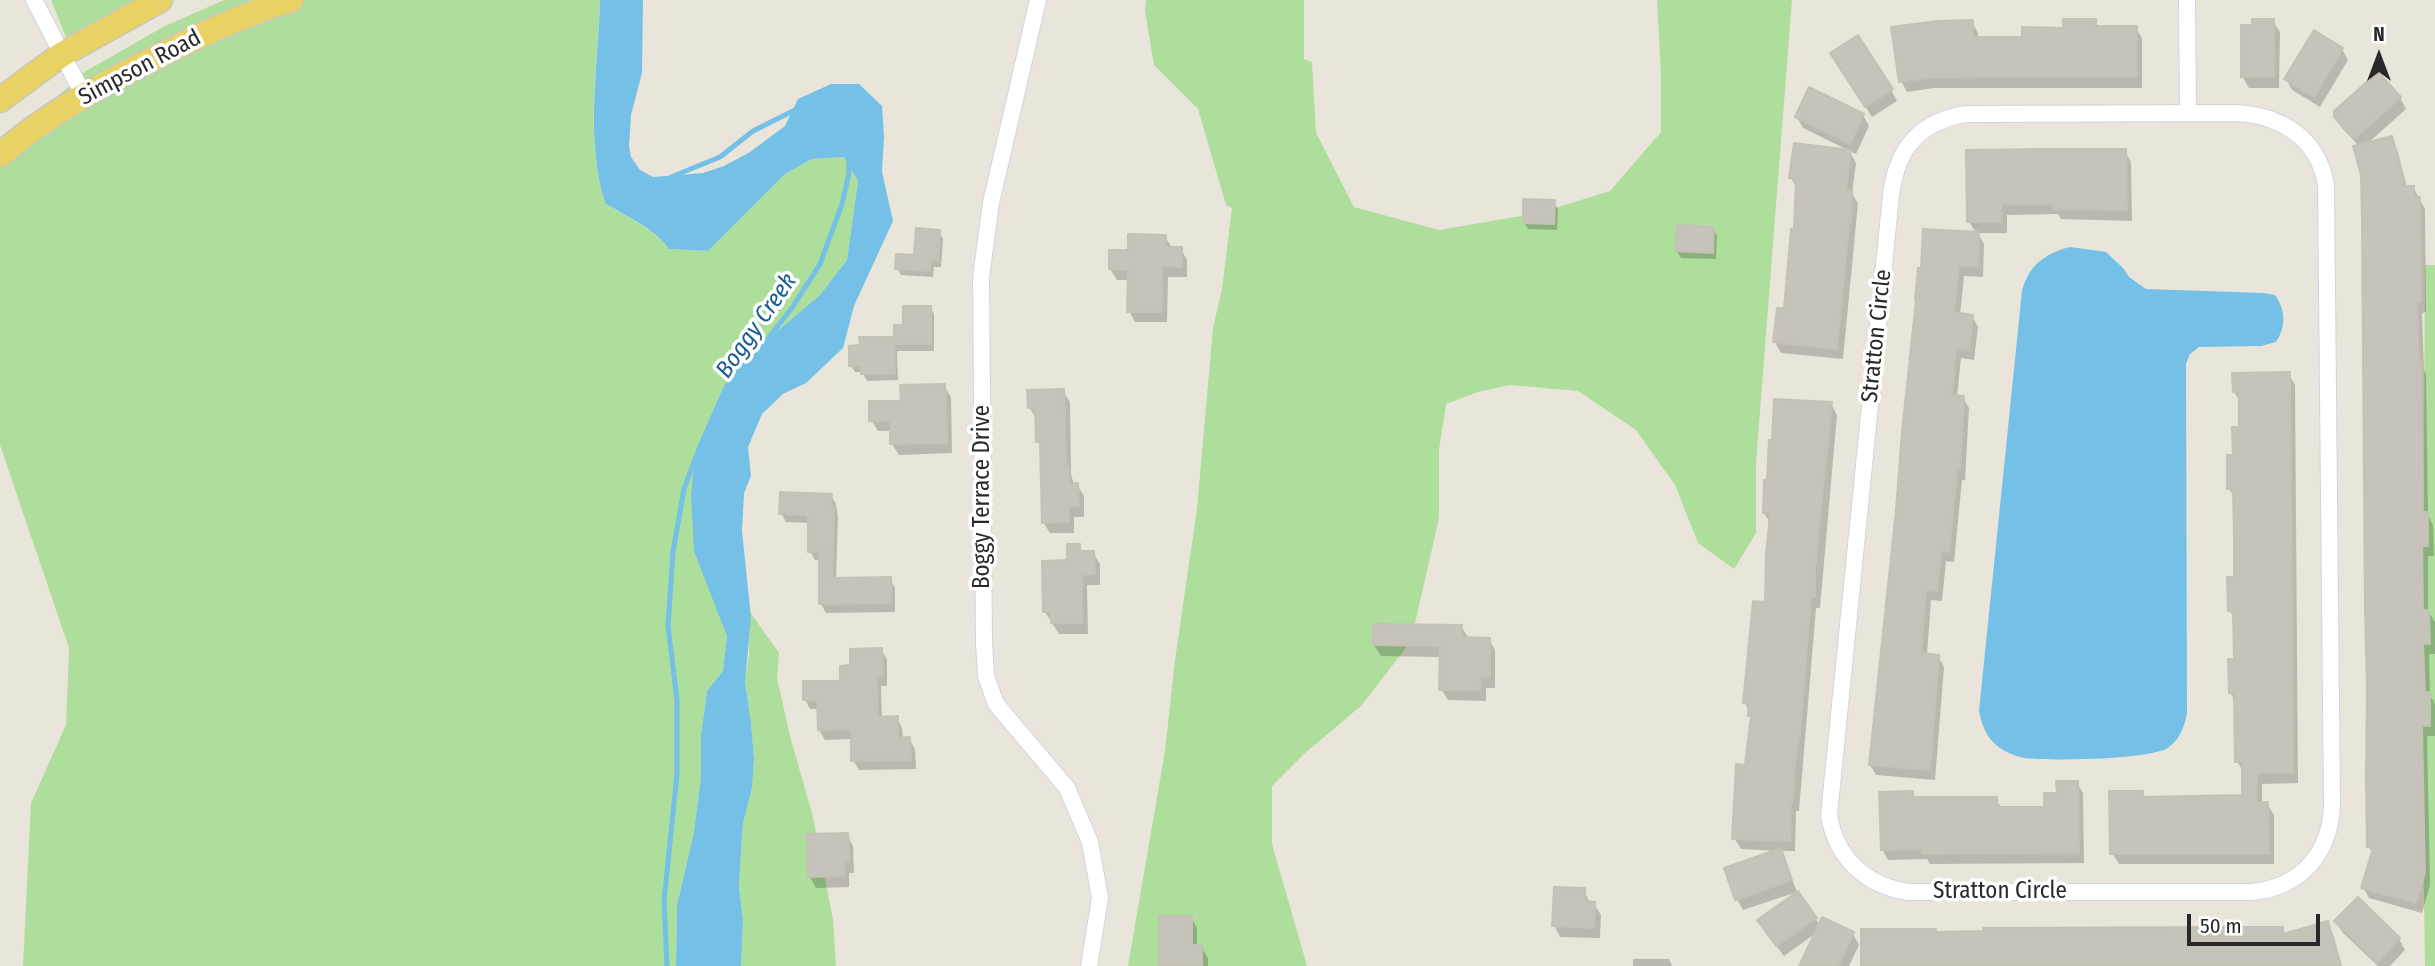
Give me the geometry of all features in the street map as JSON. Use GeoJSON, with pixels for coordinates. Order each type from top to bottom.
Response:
{"type":"FeatureCollection","features":[{"type":"Feature","properties":{"kind":"main road","name":"Simpson Road"},"geometry":{"type":"LineString","coordinates":[[0,100],[61,55],[160,0]]}},
{"type":"Feature","properties":{"kind":"main road","name":"Simpson Road"},"geometry":{"type":"LineString","coordinates":[[0,155],[34,128],[84,96],[219,26],[290,0]]}},
{"type":"Feature","properties":{"kind":"street"},"geometry":{"type":"LineString","coordinates":[[34,0],[84,96]]}},
{"type":"Feature","properties":{"kind":"street","name":"Boggy Terrace Drive"},"geometry":{"type":"LineString","coordinates":[[1038,0],[990,203],[981,277],[984,643],[986,676],[996,704],[1067,788],[1090,842],[1100,898],[1089,966]]}},
{"type":"Feature","properties":{"kind":"street"},"geometry":{"type":"LineString","coordinates":[[2187,0],[2188,113]]}},
{"type":"Feature","properties":{"kind":"street","name":"Stratton Circle"},"geometry":{"type":"LineString","coordinates":[[2188,113],[2252,114],[2274,120],[2302,137],[2316,154],[2325,174],[2332,805],[2327,837],[2317,856],[2303,872],[2263,891],[1909,892],[1885,887],[1863,875],[1846,858],[1835,838],[1829,814],[1891,195],[1898,164],[1910,143],[1927,128],[1947,117],[1966,114],[2188,113]]}},
{"type":"Feature","properties":{"kind":"green space"},"geometry":{"type":"Polygon","coordinates":[[[51,0],[174,0],[68,42],[51,0]]]}},
{"type":"Feature","properties":{"kind":"green space"},"geometry":{"type":"Polygon","coordinates":[[[224,0],[600,0],[594,128],[595,154],[605,203],[647,229],[669,249],[708,251],[785,174],[812,159],[844,157],[858,181],[847,260],[820,295],[742,361],[724,386],[696,449],[727,636],[723,671],[707,691],[694,832],[677,905],[676,966],[23,966],[31,803],[66,725],[69,648],[0,445],[0,153],[33,117],[79,78],[79,75],[163,27],[224,0]]]}},
{"type":"Feature","properties":{"kind":"green space"},"geometry":{"type":"Polygon","coordinates":[[[1146,0],[1304,0],[1304,59],[1312,62],[1316,133],[1354,207],[1439,230],[1539,213],[1610,191],[1661,132],[1657,0],[1792,0],[1756,462],[1756,533],[1734,569],[1698,543],[1675,485],[1636,430],[1578,391],[1510,385],[1478,392],[1446,404],[1439,450],[1439,518],[1411,641],[1362,705],[1304,754],[1272,786],[1272,844],[1307,966],[1128,966],[1165,751],[1197,509],[1213,328],[1222,289],[1232,208],[1226,205],[1198,109],[1154,65],[1145,11],[1146,0]]]}},
{"type":"Feature","properties":{"kind":"green space"},"geometry":{"type":"Polygon","coordinates":[[[2425,265],[2435,265],[2435,966],[2425,966],[2422,762],[2425,265]]]}},
{"type":"Feature","properties":{"kind":"green space"},"geometry":{"type":"Polygon","coordinates":[[[750,612],[779,653],[777,678],[813,817],[833,920],[836,966],[741,966],[741,852],[754,759],[745,682],[750,612]]]}},
{"type":"Feature","properties":{"kind":"water"},"geometry":{"type":"Polygon","coordinates":[[[600,0],[643,0],[642,73],[631,115],[629,146],[631,157],[640,170],[653,177],[703,173],[724,166],[750,152],[785,126],[798,99],[831,84],[859,84],[882,106],[882,172],[893,221],[854,306],[843,348],[806,383],[783,394],[762,414],[748,447],[751,476],[744,493],[742,531],[751,618],[745,682],[754,759],[741,852],[741,966],[676,966],[677,905],[694,832],[707,691],[723,671],[727,636],[694,551],[691,495],[696,449],[724,386],[742,361],[820,295],[847,260],[858,181],[844,157],[812,159],[785,174],[708,251],[669,249],[647,228],[605,203],[599,178],[594,128],[600,0]]]}},
{"type":"Feature","properties":{"kind":"water"},"geometry":{"type":"Polygon","coordinates":[[[2070,247],[2106,252],[2129,277],[2146,289],[2275,295],[2283,313],[2283,324],[2276,342],[2261,346],[2199,347],[2190,354],[2186,364],[2187,714],[2183,728],[2173,744],[2143,755],[2076,759],[2024,758],[2009,753],[1992,741],[1985,731],[1979,711],[2022,291],[2033,267],[2045,257],[2070,247]]]}},
{"type":"Feature","properties":{"kind":"building"},"geometry":{"type":"Polygon","coordinates":[[[2063,19],[2096,19],[2096,26],[2137,26],[2137,77],[1974,77],[1927,78],[1899,82],[1891,27],[1973,20],[1973,37],[2022,37],[2022,27],[2063,28],[2063,19]]]}},
{"type":"Feature","properties":{"kind":"building"},"geometry":{"type":"Polygon","coordinates":[[[2252,19],[2274,19],[2274,77],[2241,77],[2241,25],[2252,25],[2252,19]]]}},
{"type":"Feature","properties":{"kind":"building"},"geometry":{"type":"Polygon","coordinates":[[[2314,30],[2343,48],[2314,97],[2284,79],[2314,30]]]}},
{"type":"Feature","properties":{"kind":"building"},"geometry":{"type":"Polygon","coordinates":[[[1858,35],[1893,89],[1865,107],[1830,53],[1858,35]]]}},
{"type":"Feature","properties":{"kind":"building"},"geometry":{"type":"Polygon","coordinates":[[[2378,72],[2401,97],[2354,139],[2334,117],[2334,111],[2378,72]]]}},
{"type":"Feature","properties":{"kind":"building"},"geometry":{"type":"Polygon","coordinates":[[[1809,87],[1864,114],[1850,144],[1795,117],[1809,87]]]}},
{"type":"Feature","properties":{"kind":"building"},"geometry":{"type":"Polygon","coordinates":[[[2392,136],[2405,186],[2414,186],[2414,197],[2420,197],[2421,302],[2417,302],[2421,361],[2423,512],[2428,512],[2428,546],[2422,546],[2423,610],[2429,610],[2430,644],[2423,644],[2425,692],[2430,692],[2430,726],[2422,726],[2425,873],[2416,903],[2361,888],[2373,848],[2367,847],[2361,175],[2353,146],[2392,136]]]}},
{"type":"Feature","properties":{"kind":"building"},"geometry":{"type":"Polygon","coordinates":[[[1794,143],[1851,150],[1846,190],[1852,190],[1851,223],[1837,349],[1773,342],[1777,308],[1784,308],[1791,229],[1794,229],[1796,179],[1789,178],[1794,143]]]}},
{"type":"Feature","properties":{"kind":"building"},"geometry":{"type":"Polygon","coordinates":[[[2126,149],[2127,210],[2053,209],[2053,204],[2001,204],[2002,222],[1967,222],[1966,150],[2126,149]]]}},
{"type":"Feature","properties":{"kind":"building"},"geometry":{"type":"Polygon","coordinates":[[[1523,199],[1555,200],[1554,224],[1523,223],[1523,199]]]}},
{"type":"Feature","properties":{"kind":"building"},"geometry":{"type":"Polygon","coordinates":[[[1677,225],[1714,227],[1713,253],[1676,251],[1677,225]]]}},
{"type":"Feature","properties":{"kind":"building"},"geometry":{"type":"Polygon","coordinates":[[[916,228],[940,230],[938,261],[931,260],[930,271],[895,269],[896,254],[914,255],[916,228]]]}},
{"type":"Feature","properties":{"kind":"building"},"geometry":{"type":"Polygon","coordinates":[[[1923,229],[1979,232],[1978,266],[1959,266],[1954,312],[1973,315],[1969,350],[1956,348],[1952,395],[1964,396],[1960,470],[1957,470],[1949,552],[1941,551],[1937,591],[1926,590],[1921,653],[1939,655],[1930,770],[1869,765],[1923,229]]]}},
{"type":"Feature","properties":{"kind":"building"},"geometry":{"type":"Polygon","coordinates":[[[1128,234],[1166,235],[1166,247],[1182,247],[1182,267],[1162,266],[1162,312],[1127,312],[1128,270],[1109,269],[1109,250],[1128,250],[1128,234]]]}},
{"type":"Feature","properties":{"kind":"building"},"geometry":{"type":"Polygon","coordinates":[[[903,306],[931,306],[931,344],[894,344],[895,374],[861,374],[861,366],[849,366],[849,346],[860,345],[859,337],[894,337],[894,325],[903,325],[903,306]]]}},
{"type":"Feature","properties":{"kind":"building"},"geometry":{"type":"Polygon","coordinates":[[[2290,372],[2293,773],[2257,773],[2257,803],[2268,802],[2269,854],[2110,854],[2109,791],[2143,791],[2143,797],[2242,795],[2242,762],[2235,762],[2234,693],[2229,693],[2228,659],[2234,659],[2233,611],[2228,611],[2227,577],[2234,577],[2234,536],[2233,489],[2227,489],[2227,455],[2233,455],[2232,427],[2239,427],[2239,392],[2233,392],[2232,373],[2290,372]]]}},
{"type":"Feature","properties":{"kind":"building"},"geometry":{"type":"Polygon","coordinates":[[[945,384],[947,443],[890,444],[890,421],[869,421],[869,401],[901,401],[900,385],[945,384]]]}},
{"type":"Feature","properties":{"kind":"building"},"geometry":{"type":"Polygon","coordinates":[[[1064,389],[1066,466],[1069,466],[1069,484],[1078,483],[1079,506],[1069,506],[1069,522],[1042,523],[1040,442],[1036,442],[1035,408],[1028,408],[1027,390],[1064,389]]]}},
{"type":"Feature","properties":{"kind":"building"},"geometry":{"type":"Polygon","coordinates":[[[1774,399],[1832,402],[1815,567],[1815,597],[1811,597],[1800,734],[1791,801],[1790,841],[1732,839],[1736,764],[1745,765],[1751,716],[1748,716],[1749,703],[1743,703],[1753,601],[1765,602],[1770,514],[1763,513],[1764,480],[1767,480],[1769,440],[1772,440],[1774,399]]]}},
{"type":"Feature","properties":{"kind":"building"},"geometry":{"type":"Polygon","coordinates":[[[780,492],[832,494],[832,578],[891,577],[891,603],[819,604],[819,552],[808,552],[808,515],[779,514],[780,492]]]}},
{"type":"Feature","properties":{"kind":"building"},"geometry":{"type":"Polygon","coordinates":[[[1067,544],[1080,544],[1080,551],[1094,551],[1095,574],[1082,575],[1082,623],[1051,623],[1051,612],[1043,612],[1042,561],[1067,560],[1067,544]]]}},
{"type":"Feature","properties":{"kind":"building"},"geometry":{"type":"Polygon","coordinates":[[[1373,624],[1462,625],[1462,637],[1490,638],[1490,678],[1481,677],[1480,690],[1439,690],[1440,646],[1373,645],[1373,624]]]}},
{"type":"Feature","properties":{"kind":"building"},"geometry":{"type":"Polygon","coordinates":[[[882,648],[883,676],[877,677],[878,717],[898,716],[898,738],[910,737],[911,760],[851,761],[851,729],[818,730],[817,700],[803,700],[803,681],[840,681],[840,666],[850,665],[850,649],[882,648]]]}},
{"type":"Feature","properties":{"kind":"building"},"geometry":{"type":"Polygon","coordinates":[[[2056,781],[2078,781],[2079,853],[1922,854],[1922,849],[1881,850],[1879,792],[1913,791],[1913,797],[1997,797],[1997,807],[2044,807],[2044,793],[2057,793],[2056,781]]]}},
{"type":"Feature","properties":{"kind":"building"},"geometry":{"type":"Polygon","coordinates":[[[848,833],[849,862],[844,862],[844,876],[808,877],[807,834],[848,833]]]}},
{"type":"Feature","properties":{"kind":"building"},"geometry":{"type":"Polygon","coordinates":[[[1781,848],[1792,880],[1735,900],[1724,868],[1781,848]]]}},
{"type":"Feature","properties":{"kind":"building"},"geometry":{"type":"Polygon","coordinates":[[[1554,887],[1585,888],[1585,901],[1595,902],[1594,928],[1552,926],[1554,887]]]}},
{"type":"Feature","properties":{"kind":"building"},"geometry":{"type":"Polygon","coordinates":[[[1798,891],[1817,918],[1776,946],[1757,920],[1798,891]]]}},
{"type":"Feature","properties":{"kind":"building"},"geometry":{"type":"Polygon","coordinates":[[[2358,897],[2400,938],[2377,962],[2334,921],[2358,897]]]}},
{"type":"Feature","properties":{"kind":"building"},"geometry":{"type":"Polygon","coordinates":[[[1159,916],[1192,916],[1192,945],[1202,945],[1202,966],[1159,966],[1159,916]]]}},
{"type":"Feature","properties":{"kind":"building"},"geometry":{"type":"Polygon","coordinates":[[[1822,917],[1854,932],[1838,966],[1799,966],[1822,917]]]}},
{"type":"Feature","properties":{"kind":"building"},"geometry":{"type":"Polygon","coordinates":[[[2328,921],[2340,966],[1861,966],[1861,929],[1936,929],[1936,932],[1983,931],[1983,928],[2283,927],[2283,934],[2328,921]]]}},
{"type":"Feature","properties":{"kind":"waterway","name":"Boggy Creek"},"geometry":{"type":"LineString","coordinates":[[671,177],[720,157],[753,131],[797,109]]}},
{"type":"Feature","properties":{"kind":"waterway","name":"Boggy Creek"},"geometry":{"type":"LineString","coordinates":[[759,350],[792,308],[820,264],[842,204],[849,160]]}},
{"type":"Feature","properties":{"kind":"waterway","name":"Boggy Creek"},"geometry":{"type":"LineString","coordinates":[[667,966],[664,901],[677,774],[677,700],[668,626],[673,552],[684,489],[697,454]]}}]}
